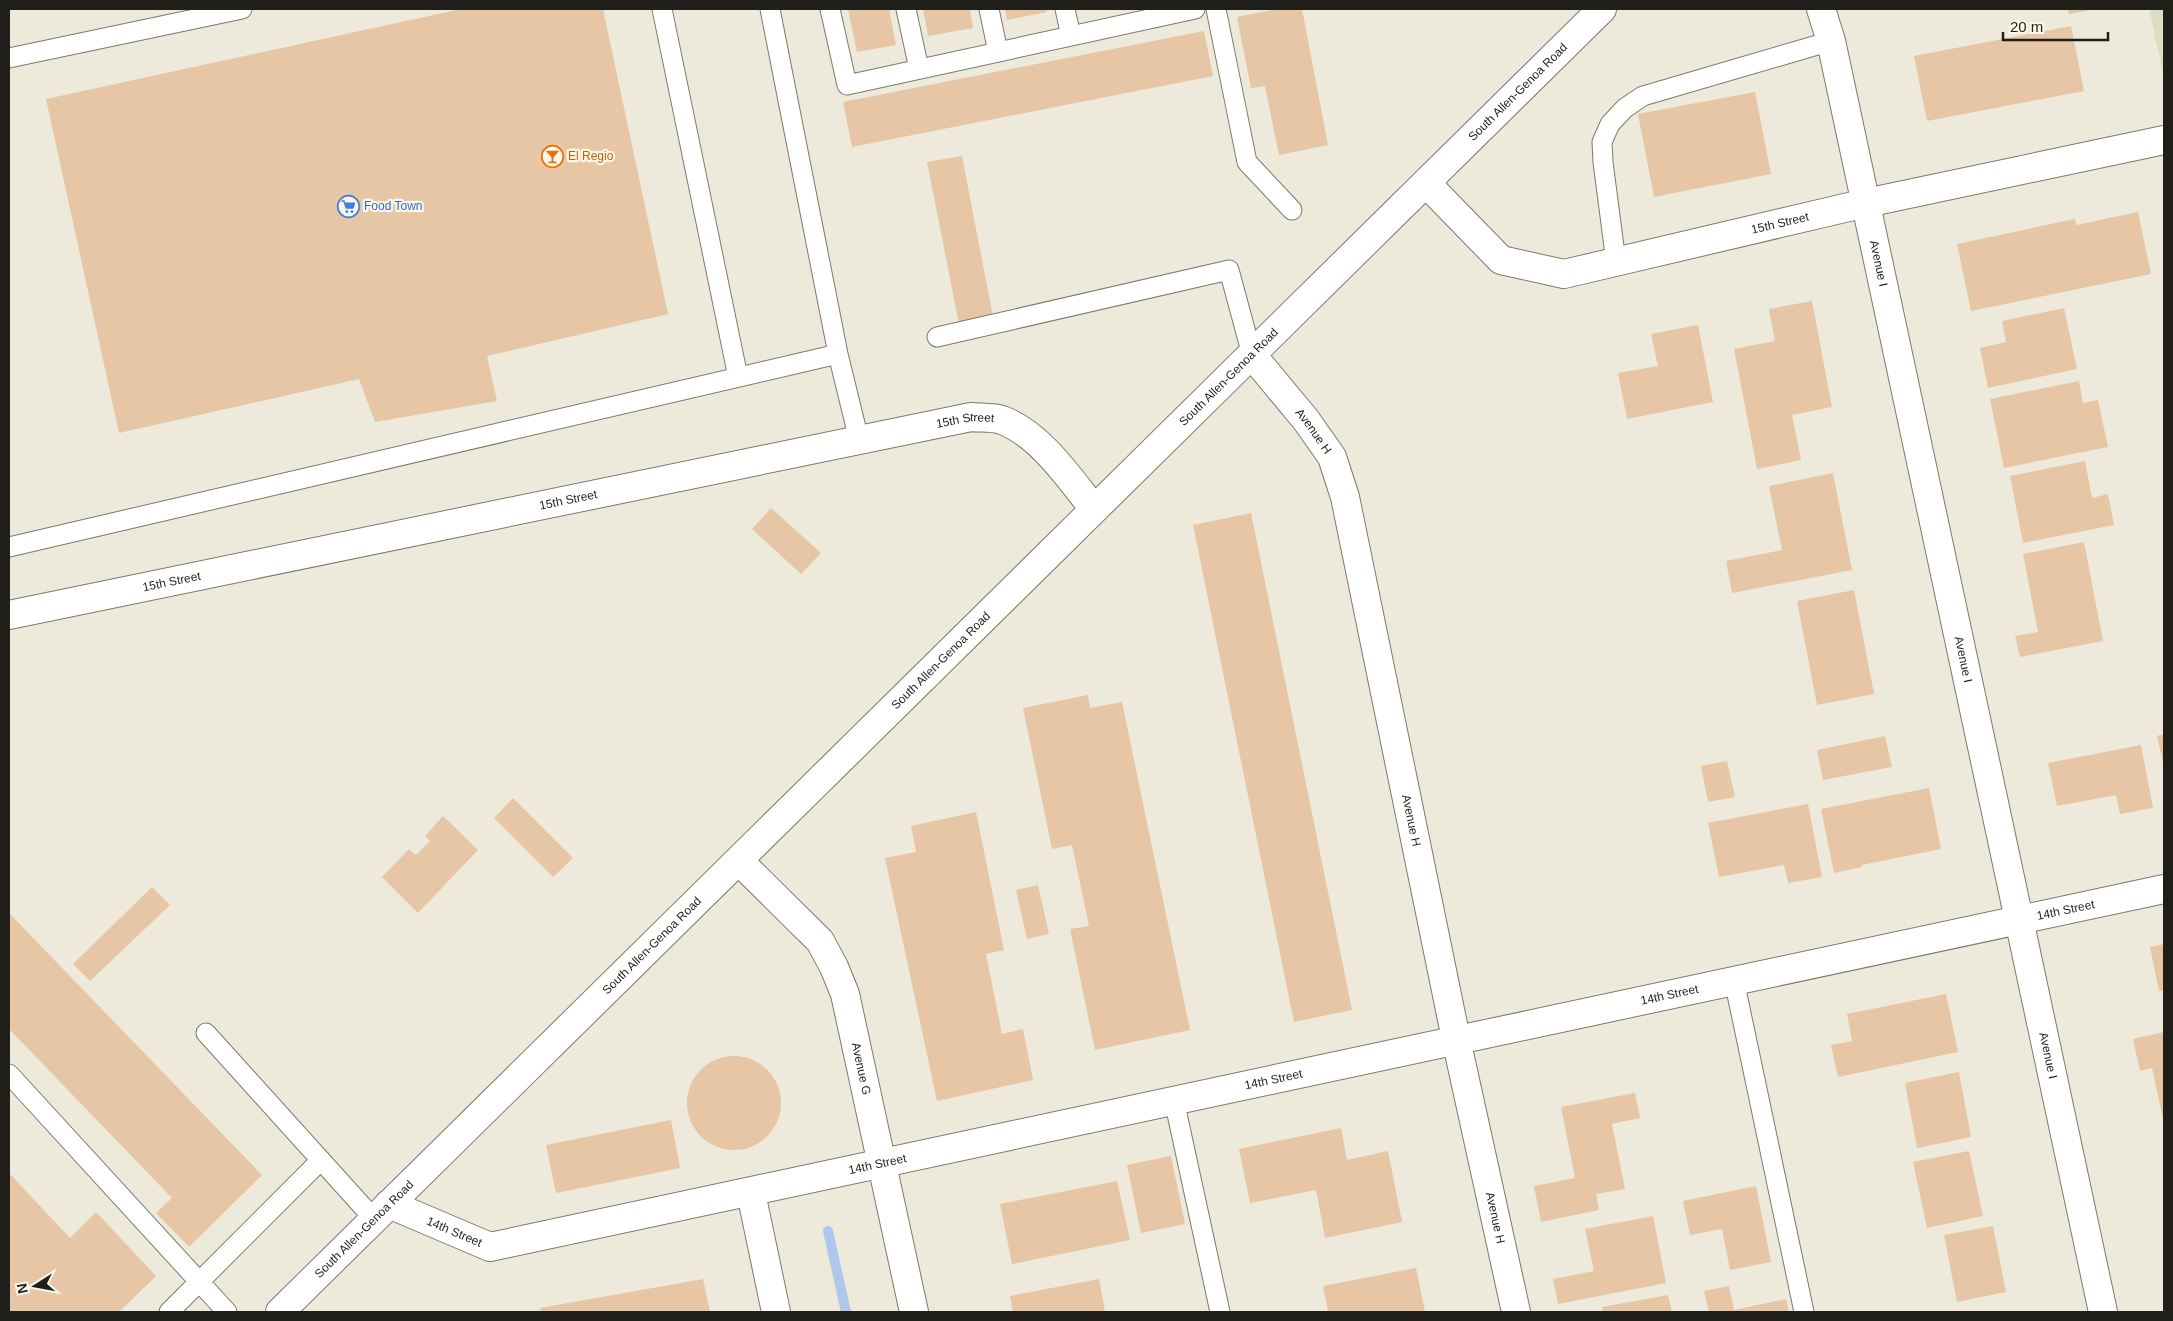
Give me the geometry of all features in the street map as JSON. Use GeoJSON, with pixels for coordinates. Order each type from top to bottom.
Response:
{"type":"FeatureCollection","features":[{"type":"Feature","properties":{"kind":"street","name":"South Allen-Genoa Road"},"geometry":{"type":"LineString","coordinates":[[280,1312],[1602,9]]}},
{"type":"Feature","properties":{"kind":"street","name":"Avenue I"},"geometry":{"type":"LineString","coordinates":[[1821,9],[1831,41],[2103,1312]]}},
{"type":"Feature","properties":{"kind":"street","name":"15th Street"},"geometry":{"type":"LineString","coordinates":[[1426,183],[1501,260],[1564,274],[1866,203],[2164,140]]}},
{"type":"Feature","properties":{"kind":"street","name":"Avenue H"},"geometry":{"type":"LineString","coordinates":[[1252,355],[1306,420],[1332,457],[1345,497],[1456,1039],[1516,1312]]}},
{"type":"Feature","properties":{"kind":"street","name":"15th Street"},"geometry":{"type":"LineString","coordinates":[[9,615],[971,417],[1001,420],[1023,432],[1049,454],[1094,509]]}},
{"type":"Feature","properties":{"kind":"street","name":"Avenue G"},"geometry":{"type":"LineString","coordinates":[[739,860],[820,941],[834,967],[845,994],[880,1163],[914,1312]]}},
{"type":"Feature","properties":{"kind":"street","name":"14th Street"},"geometry":{"type":"LineString","coordinates":[[382,1212],[490,1247],[751,1193],[880,1163],[1456,1039],[2164,889]]}},
{"type":"Feature","properties":{"kind":"street"},"geometry":{"type":"LineString","coordinates":[[751,1193],[776,1312]]}},
{"type":"Feature","properties":{"kind":"lane"},"geometry":{"type":"LineString","coordinates":[[9,58],[242,9]]}},
{"type":"Feature","properties":{"kind":"lane"},"geometry":{"type":"LineString","coordinates":[[662,9],[738,377]]}},
{"type":"Feature","properties":{"kind":"lane"},"geometry":{"type":"LineString","coordinates":[[770,9],[838,354],[858,440]]}},
{"type":"Feature","properties":{"kind":"lane"},"geometry":{"type":"LineString","coordinates":[[830,9],[847,85],[1071,36],[1134,15],[1195,9]]}},
{"type":"Feature","properties":{"kind":"lane"},"geometry":{"type":"LineString","coordinates":[[906,9],[919,69]]}},
{"type":"Feature","properties":{"kind":"lane"},"geometry":{"type":"LineString","coordinates":[[989,9],[998,52]]}},
{"type":"Feature","properties":{"kind":"lane"},"geometry":{"type":"LineString","coordinates":[[1065,9],[1071,36]]}},
{"type":"Feature","properties":{"kind":"lane"},"geometry":{"type":"LineString","coordinates":[[1216,9],[1247,162],[1292,210]]}},
{"type":"Feature","properties":{"kind":"lane"},"geometry":{"type":"LineString","coordinates":[[1616,262],[1602,142],[1610,124],[1625,108],[1643,96],[1831,41]]}},
{"type":"Feature","properties":{"kind":"lane"},"geometry":{"type":"LineString","coordinates":[[938,337],[1229,270],[1252,355]]}},
{"type":"Feature","properties":{"kind":"lane"},"geometry":{"type":"LineString","coordinates":[[9,546],[838,354]]}},
{"type":"Feature","properties":{"kind":"lane"},"geometry":{"type":"LineString","coordinates":[[1734,980],[1804,1312]]}},
{"type":"Feature","properties":{"kind":"lane"},"geometry":{"type":"LineString","coordinates":[[206,1033],[321,1160],[382,1212]]}},
{"type":"Feature","properties":{"kind":"lane"},"geometry":{"type":"LineString","coordinates":[[9,1074],[227,1312]]}},
{"type":"Feature","properties":{"kind":"lane"},"geometry":{"type":"LineString","coordinates":[[1174,1100],[1220,1312]]}},
{"type":"Feature","properties":{"kind":"lane"},"geometry":{"type":"LineString","coordinates":[[169,1312],[321,1160]]}},
{"type":"Feature","properties":{"kind":"green space"},"geometry":{"type":"Polygon","coordinates":[[[2149,9],[2164,9],[2164,78],[2149,9]]]}},
{"type":"Feature","properties":{"kind":"building"},"geometry":{"type":"Polygon","coordinates":[[[461,9],[603,9],[668,314],[487,356],[497,401],[375,422],[359,379],[119,433],[46,99],[461,9]]]}},
{"type":"Feature","properties":{"kind":"building"},"geometry":{"type":"Polygon","coordinates":[[[848,9],[889,9],[896,45],[857,52],[848,9]]]}},
{"type":"Feature","properties":{"kind":"building"},"geometry":{"type":"Polygon","coordinates":[[[923,9],[970,9],[973,28],[928,36],[923,9]]]}},
{"type":"Feature","properties":{"kind":"building"},"geometry":{"type":"Polygon","coordinates":[[[1005,9],[1046,9],[1047,12],[1007,20],[1005,9]]]}},
{"type":"Feature","properties":{"kind":"building"},"geometry":{"type":"Polygon","coordinates":[[[1277,9],[1302,9],[1328,145],[1279,155],[1265,86],[1251,88],[1237,17],[1277,9]]]}},
{"type":"Feature","properties":{"kind":"building"},"geometry":{"type":"Polygon","coordinates":[[[2068,9],[2091,9],[2091,10],[2069,14],[2068,9]]]}},
{"type":"Feature","properties":{"kind":"building"},"geometry":{"type":"Polygon","coordinates":[[[2071,26],[2084,91],[1927,121],[1914,56],[2071,26]]]}},
{"type":"Feature","properties":{"kind":"building"},"geometry":{"type":"Polygon","coordinates":[[[1204,31],[1213,76],[852,147],[843,102],[1204,31]]]}},
{"type":"Feature","properties":{"kind":"building"},"geometry":{"type":"Polygon","coordinates":[[[1755,92],[1771,174],[1654,197],[1638,114],[1755,92]]]}},
{"type":"Feature","properties":{"kind":"building"},"geometry":{"type":"Polygon","coordinates":[[[962,156],[994,322],[960,329],[927,162],[962,156]]]}},
{"type":"Feature","properties":{"kind":"building"},"geometry":{"type":"Polygon","coordinates":[[[2138,212],[2151,274],[1971,311],[1957,244],[2075,219],[2076,225],[2138,212]]]}},
{"type":"Feature","properties":{"kind":"building"},"geometry":{"type":"Polygon","coordinates":[[[1812,301],[1832,407],[1792,415],[1801,460],[1757,469],[1734,349],[1775,341],[1769,309],[1812,301]]]}},
{"type":"Feature","properties":{"kind":"building"},"geometry":{"type":"Polygon","coordinates":[[[2064,308],[2077,369],[1988,388],[1980,348],[2006,342],[2002,321],[2064,308]]]}},
{"type":"Feature","properties":{"kind":"building"},"geometry":{"type":"Polygon","coordinates":[[[1698,325],[1713,402],[1627,419],[1618,373],[1658,366],[1651,334],[1698,325]]]}},
{"type":"Feature","properties":{"kind":"building"},"geometry":{"type":"Polygon","coordinates":[[[2079,381],[2083,403],[2098,400],[2108,447],[2004,468],[1990,399],[2079,381]]]}},
{"type":"Feature","properties":{"kind":"building"},"geometry":{"type":"Polygon","coordinates":[[[2085,461],[2092,498],[2108,494],[2114,525],[2023,543],[2010,476],[2085,461]]]}},
{"type":"Feature","properties":{"kind":"building"},"geometry":{"type":"Polygon","coordinates":[[[1833,473],[1852,570],[1732,593],[1726,561],[1782,550],[1769,486],[1833,473]]]}},
{"type":"Feature","properties":{"kind":"building"},"geometry":{"type":"Polygon","coordinates":[[[771,508],[821,553],[801,574],[752,529],[771,508]]]}},
{"type":"Feature","properties":{"kind":"building"},"geometry":{"type":"Polygon","coordinates":[[[1251,513],[1352,1010],[1294,1022],[1193,525],[1251,513]]]}},
{"type":"Feature","properties":{"kind":"building"},"geometry":{"type":"Polygon","coordinates":[[[2084,542],[2103,641],[2020,657],[2015,636],[2038,632],[2023,554],[2084,542]]]}},
{"type":"Feature","properties":{"kind":"building"},"geometry":{"type":"Polygon","coordinates":[[[1854,590],[1874,694],[1817,705],[1797,601],[1854,590]]]}},
{"type":"Feature","properties":{"kind":"building"},"geometry":{"type":"Polygon","coordinates":[[[1088,695],[1090,708],[1122,702],[1190,1030],[1095,1050],[1070,929],[1089,926],[1072,845],[1052,849],[1023,708],[1088,695]]]}},
{"type":"Feature","properties":{"kind":"building"},"geometry":{"type":"Polygon","coordinates":[[[2164,734],[2164,763],[2163,763],[2157,736],[2164,734]]]}},
{"type":"Feature","properties":{"kind":"building"},"geometry":{"type":"Polygon","coordinates":[[[1885,736],[1892,767],[1823,780],[1817,750],[1885,736]]]}},
{"type":"Feature","properties":{"kind":"building"},"geometry":{"type":"Polygon","coordinates":[[[2141,745],[2153,808],[2120,814],[2116,795],[2057,806],[2048,763],[2141,745]]]}},
{"type":"Feature","properties":{"kind":"building"},"geometry":{"type":"Polygon","coordinates":[[[1727,761],[1735,797],[1708,802],[1701,766],[1727,761]]]}},
{"type":"Feature","properties":{"kind":"building"},"geometry":{"type":"Polygon","coordinates":[[[1929,788],[1941,849],[1862,865],[1862,867],[1834,873],[1821,809],[1929,788]]]}},
{"type":"Feature","properties":{"kind":"building"},"geometry":{"type":"Polygon","coordinates":[[[513,798],[573,858],[553,877],[494,818],[513,798]]]}},
{"type":"Feature","properties":{"kind":"building"},"geometry":{"type":"Polygon","coordinates":[[[1808,804],[1822,877],[1788,883],[1784,865],[1719,877],[1708,823],[1808,804]]]}},
{"type":"Feature","properties":{"kind":"building"},"geometry":{"type":"Polygon","coordinates":[[[976,812],[1004,950],[986,954],[1002,1034],[1023,1029],[1033,1080],[937,1101],[885,858],[916,852],[911,826],[976,812]]]}},
{"type":"Feature","properties":{"kind":"building"},"geometry":{"type":"Polygon","coordinates":[[[443,816],[478,850],[418,913],[382,877],[409,849],[416,855],[430,841],[425,836],[443,816]]]}},
{"type":"Feature","properties":{"kind":"building"},"geometry":{"type":"Polygon","coordinates":[[[1038,885],[1049,934],[1027,939],[1016,890],[1038,885]]]}},
{"type":"Feature","properties":{"kind":"building"},"geometry":{"type":"Polygon","coordinates":[[[152,887],[170,905],[90,981],[73,964],[152,887]]]}},
{"type":"Feature","properties":{"kind":"building"},"geometry":{"type":"Polygon","coordinates":[[[9,913],[262,1175],[189,1247],[156,1213],[172,1198],[9,1029],[9,913]]]}},
{"type":"Feature","properties":{"kind":"building"},"geometry":{"type":"Polygon","coordinates":[[[2164,944],[2164,990],[2159,991],[2150,947],[2164,944]]]}},
{"type":"Feature","properties":{"kind":"building"},"geometry":{"type":"Polygon","coordinates":[[[1946,994],[1958,1052],[1838,1077],[1831,1045],[1852,1041],[1847,1014],[1946,994]]]}},
{"type":"Feature","properties":{"kind":"building"},"geometry":{"type":"Polygon","coordinates":[[[2164,1032],[2163,1119],[2152,1068],[2140,1071],[2133,1039],[2164,1032]]]}},
{"type":"Feature","properties":{"kind":"building"},"geometry":{"type":"Polygon","coordinates":[[[734,1056],[752,1059],[767,1070],[778,1085],[781,1103],[778,1121],[767,1136],[752,1147],[734,1150],[716,1147],[701,1136],[690,1121],[687,1103],[690,1085],[701,1070],[716,1059],[734,1056]]]}},
{"type":"Feature","properties":{"kind":"building"},"geometry":{"type":"Polygon","coordinates":[[[1959,1072],[1971,1137],[1917,1148],[1905,1083],[1959,1072]]]}},
{"type":"Feature","properties":{"kind":"building"},"geometry":{"type":"Polygon","coordinates":[[[1635,1093],[1640,1118],[1612,1124],[1625,1189],[1596,1194],[1599,1210],[1541,1222],[1534,1186],[1575,1178],[1561,1107],[1635,1093]]]}},
{"type":"Feature","properties":{"kind":"building"},"geometry":{"type":"Polygon","coordinates":[[[671,1120],[680,1168],[556,1193],[546,1145],[671,1120]]]}},
{"type":"Feature","properties":{"kind":"building"},"geometry":{"type":"Polygon","coordinates":[[[1341,1128],[1347,1160],[1388,1151],[1402,1222],[1325,1238],[1316,1190],[1250,1203],[1239,1149],[1341,1128]]]}},
{"type":"Feature","properties":{"kind":"building"},"geometry":{"type":"Polygon","coordinates":[[[1969,1151],[1983,1216],[1927,1228],[1913,1162],[1969,1151]]]}},
{"type":"Feature","properties":{"kind":"building"},"geometry":{"type":"Polygon","coordinates":[[[1171,1156],[1185,1224],[1141,1233],[1127,1165],[1171,1156]]]}},
{"type":"Feature","properties":{"kind":"building"},"geometry":{"type":"Polygon","coordinates":[[[9,1173],[70,1238],[96,1212],[156,1276],[119,1312],[9,1312],[9,1173]]]}},
{"type":"Feature","properties":{"kind":"building"},"geometry":{"type":"Polygon","coordinates":[[[1117,1181],[1130,1240],[1012,1264],[1000,1204],[1117,1181]]]}},
{"type":"Feature","properties":{"kind":"building"},"geometry":{"type":"Polygon","coordinates":[[[1756,1186],[1771,1262],[1730,1270],[1722,1229],[1690,1235],[1683,1201],[1756,1186]]]}},
{"type":"Feature","properties":{"kind":"building"},"geometry":{"type":"Polygon","coordinates":[[[1653,1216],[1666,1283],[1558,1304],[1553,1279],[1594,1271],[1585,1229],[1653,1216]]]}},
{"type":"Feature","properties":{"kind":"building"},"geometry":{"type":"Polygon","coordinates":[[[1993,1226],[2006,1292],[1957,1302],[1944,1235],[1993,1226]]]}},
{"type":"Feature","properties":{"kind":"building"},"geometry":{"type":"Polygon","coordinates":[[[1416,1268],[1425,1312],[1328,1312],[1323,1286],[1416,1268]]]}},
{"type":"Feature","properties":{"kind":"building"},"geometry":{"type":"Polygon","coordinates":[[[703,1279],[710,1312],[541,1312],[540,1308],[703,1279]]]}},
{"type":"Feature","properties":{"kind":"building"},"geometry":{"type":"Polygon","coordinates":[[[1099,1279],[1105,1312],[1013,1312],[1010,1296],[1099,1279]]]}},
{"type":"Feature","properties":{"kind":"building"},"geometry":{"type":"Polygon","coordinates":[[[1729,1286],[1734,1310],[1786,1299],[1789,1312],[1709,1312],[1704,1291],[1729,1286]]]}},
{"type":"Feature","properties":{"kind":"building"},"geometry":{"type":"Polygon","coordinates":[[[1668,1295],[1672,1312],[1603,1312],[1602,1307],[1668,1295]]]}},
{"type":"Feature","properties":{"kind":"waterway"},"geometry":{"type":"LineString","coordinates":[[828,1231],[846,1312]]}},
{"type":"Feature","properties":{"kind":"place","name":"El Regio"},"geometry":{"type":"Point","coordinates":[552,156]}},
{"type":"Feature","properties":{"kind":"place","name":"Food Town"},"geometry":{"type":"Point","coordinates":[348,206]}}]}
